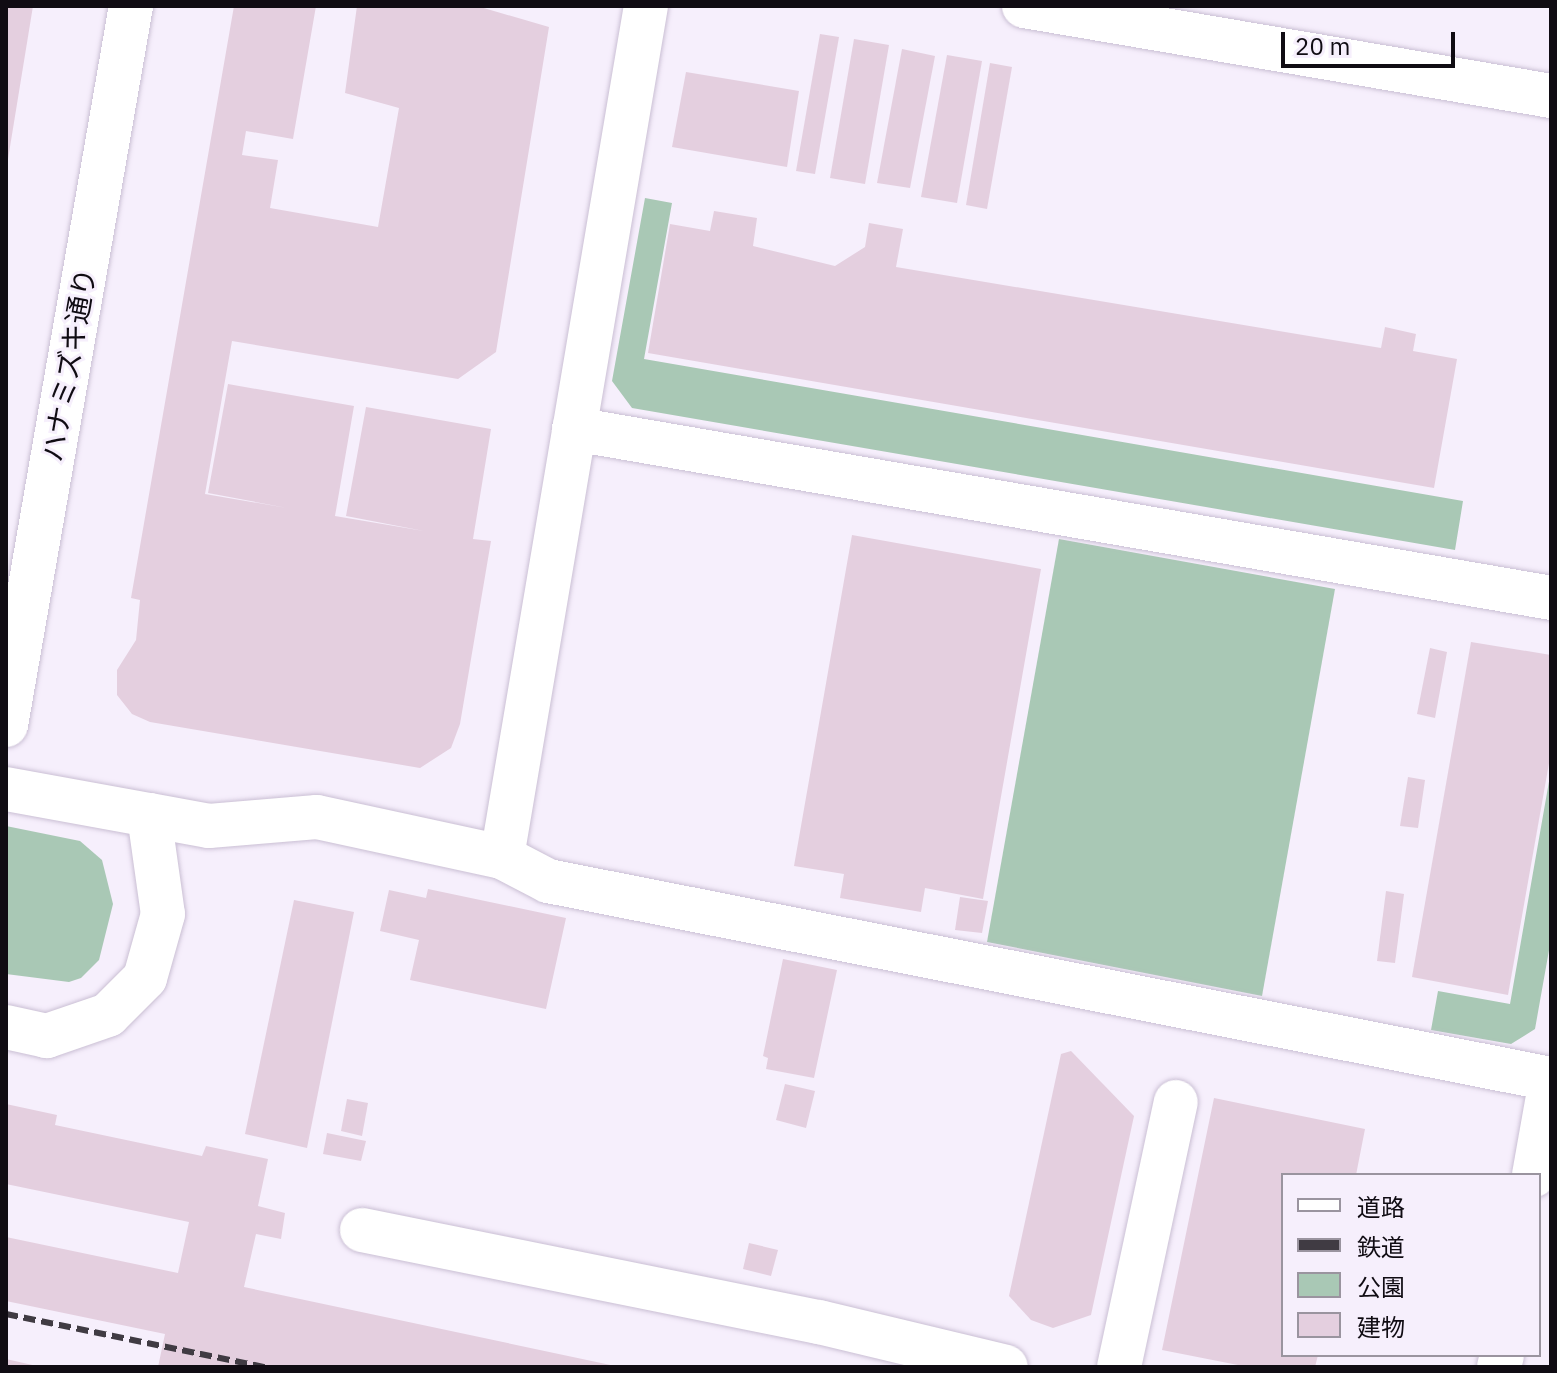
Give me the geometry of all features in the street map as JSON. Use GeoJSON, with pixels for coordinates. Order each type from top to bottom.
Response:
{"type":"FeatureCollection","features":[{"type":"Feature","properties":{"kind":"street","name":"ハナミズキ通り"},"geometry":{"type":"LineString","coordinates":[[6,725],[131,6]]}},
{"type":"Feature","properties":{"kind":"street"},"geometry":{"type":"LineString","coordinates":[[502,857],[646,6]]}},
{"type":"Feature","properties":{"kind":"street"},"geometry":{"type":"LineString","coordinates":[[1024,6],[1551,96]]}},
{"type":"Feature","properties":{"kind":"street"},"geometry":{"type":"LineString","coordinates":[[574,429],[1551,598]]}},
{"type":"Feature","properties":{"kind":"street"},"geometry":{"type":"LineString","coordinates":[[6,789],[220,826],[317,817],[502,857],[548,881],[1551,1080],[1534,1173]]}},
{"type":"Feature","properties":{"kind":"street"},"geometry":{"type":"LineString","coordinates":[[6,1027],[47,1036],[108,1015],[145,978],[163,914],[149,815]]}},
{"type":"Feature","properties":{"kind":"street"},"geometry":{"type":"LineString","coordinates":[[1119,1367],[1176,1102]]}},
{"type":"Feature","properties":{"kind":"street"},"geometry":{"type":"LineString","coordinates":[[362,1230],[819,1322],[1006,1367]]}},
{"type":"Feature","properties":{"kind":"green space"},"geometry":{"type":"Polygon","coordinates":[[[645,198],[672,203],[644,359],[1463,501],[1455,550],[632,408],[612,381],[645,198]]]}},
{"type":"Feature","properties":{"kind":"green space"},"geometry":{"type":"Polygon","coordinates":[[[1059,539],[1335,589],[1262,996],[987,942],[1059,539]]]}},
{"type":"Feature","properties":{"kind":"green space"},"geometry":{"type":"Polygon","coordinates":[[[1551,770],[1551,939],[1535,1029],[1511,1044],[1431,1030],[1438,991],[1510,1004],[1551,770]]]}},
{"type":"Feature","properties":{"kind":"green space"},"geometry":{"type":"Polygon","coordinates":[[[6,826],[80,841],[102,860],[113,904],[99,960],[81,978],[69,982],[6,974],[6,826]]]}},
{"type":"Feature","properties":{"kind":"building"},"geometry":{"type":"Polygon","coordinates":[[[6,6],[33,6],[8,159],[6,158],[6,6]]]}},
{"type":"Feature","properties":{"kind":"building"},"geometry":{"type":"Polygon","coordinates":[[[234,6],[316,6],[293,139],[246,131],[242,155],[278,160],[270,208],[378,227],[399,108],[345,93],[357,6],[477,6],[549,27],[496,352],[458,379],[232,341],[205,494],[287,508],[208,493],[228,384],[354,406],[335,516],[424,531],[346,516],[366,407],[491,429],[473,539],[491,541],[460,724],[451,748],[420,768],[150,722],[132,714],[117,695],[117,670],[136,640],[140,600],[131,598],[234,6]]]}},
{"type":"Feature","properties":{"kind":"building"},"geometry":{"type":"Polygon","coordinates":[[[820,34],[839,37],[815,174],[796,171],[820,34]]]}},
{"type":"Feature","properties":{"kind":"building"},"geometry":{"type":"Polygon","coordinates":[[[854,39],[889,45],[865,184],[830,178],[854,39]]]}},
{"type":"Feature","properties":{"kind":"building"},"geometry":{"type":"Polygon","coordinates":[[[902,49],[935,56],[910,188],[877,183],[902,49]]]}},
{"type":"Feature","properties":{"kind":"building"},"geometry":{"type":"Polygon","coordinates":[[[947,55],[982,61],[957,203],[921,197],[947,55]]]}},
{"type":"Feature","properties":{"kind":"building"},"geometry":{"type":"Polygon","coordinates":[[[990,63],[1012,67],[987,209],[966,205],[990,63]]]}},
{"type":"Feature","properties":{"kind":"building"},"geometry":{"type":"Polygon","coordinates":[[[686,72],[799,91],[787,167],[672,147],[686,72]]]}},
{"type":"Feature","properties":{"kind":"building"},"geometry":{"type":"Polygon","coordinates":[[[714,211],[757,218],[753,246],[835,266],[865,247],[869,223],[903,229],[896,267],[1381,348],[1385,327],[1416,334],[1413,351],[1457,359],[1434,488],[648,353],[670,224],[710,231],[714,211]]]}},
{"type":"Feature","properties":{"kind":"building"},"geometry":{"type":"Polygon","coordinates":[[[852,535],[1041,569],[983,899],[925,888],[921,912],[840,898],[844,874],[794,866],[852,535]]]}},
{"type":"Feature","properties":{"kind":"building"},"geometry":{"type":"Polygon","coordinates":[[[1471,642],[1551,655],[1551,752],[1508,995],[1412,977],[1471,642]]]}},
{"type":"Feature","properties":{"kind":"building"},"geometry":{"type":"Polygon","coordinates":[[[1430,648],[1447,652],[1435,718],[1417,714],[1430,648]]]}},
{"type":"Feature","properties":{"kind":"building"},"geometry":{"type":"Polygon","coordinates":[[[1408,777],[1425,780],[1418,828],[1400,826],[1408,777]]]}},
{"type":"Feature","properties":{"kind":"building"},"geometry":{"type":"Polygon","coordinates":[[[428,889],[566,918],[546,1009],[410,980],[419,940],[380,931],[389,890],[426,898],[428,889]]]}},
{"type":"Feature","properties":{"kind":"building"},"geometry":{"type":"Polygon","coordinates":[[[1386,891],[1404,894],[1395,963],[1377,961],[1386,891]]]}},
{"type":"Feature","properties":{"kind":"building"},"geometry":{"type":"Polygon","coordinates":[[[960,897],[988,901],[982,933],[955,930],[960,897]]]}},
{"type":"Feature","properties":{"kind":"building"},"geometry":{"type":"Polygon","coordinates":[[[294,900],[354,912],[307,1148],[245,1134],[294,900]]]}},
{"type":"Feature","properties":{"kind":"building"},"geometry":{"type":"Polygon","coordinates":[[[783,959],[837,970],[814,1078],[766,1069],[768,1058],[763,1056],[783,959]]]}},
{"type":"Feature","properties":{"kind":"building"},"geometry":{"type":"Polygon","coordinates":[[[1071,1051],[1134,1116],[1091,1315],[1053,1328],[1031,1320],[1009,1296],[1061,1054],[1071,1051]]]}},
{"type":"Feature","properties":{"kind":"building"},"geometry":{"type":"Polygon","coordinates":[[[785,1084],[815,1091],[806,1128],[776,1120],[785,1084]]]}},
{"type":"Feature","properties":{"kind":"building"},"geometry":{"type":"Polygon","coordinates":[[[1214,1098],[1365,1129],[1356,1173],[1281,1173],[1281,1357],[1318,1357],[1315,1367],[1248,1367],[1162,1350],[1214,1098]]]}},
{"type":"Feature","properties":{"kind":"building"},"geometry":{"type":"Polygon","coordinates":[[[347,1099],[368,1103],[362,1136],[341,1131],[347,1099]]]}},
{"type":"Feature","properties":{"kind":"building"},"geometry":{"type":"Polygon","coordinates":[[[6,1104],[57,1115],[55,1125],[202,1156],[206,1146],[268,1159],[258,1206],[285,1213],[281,1239],[256,1234],[244,1287],[620,1367],[158,1367],[165,1334],[6,1301],[6,1237],[178,1273],[189,1222],[6,1184],[6,1104]]]}},
{"type":"Feature","properties":{"kind":"building"},"geometry":{"type":"Polygon","coordinates":[[[327,1133],[366,1141],[361,1161],[323,1154],[327,1133]]]}},
{"type":"Feature","properties":{"kind":"building"},"geometry":{"type":"Polygon","coordinates":[[[749,1243],[778,1250],[771,1276],[743,1269],[749,1243]]]}},
{"type":"Feature","properties":{"kind":"building"},"geometry":{"type":"Polygon","coordinates":[[[6,1359],[37,1366],[37,1367],[6,1367],[6,1359]]]}},
{"type":"Feature","properties":{"kind":"railway"},"geometry":{"type":"LineString","coordinates":[[6,1314],[265,1367]]}}]}
